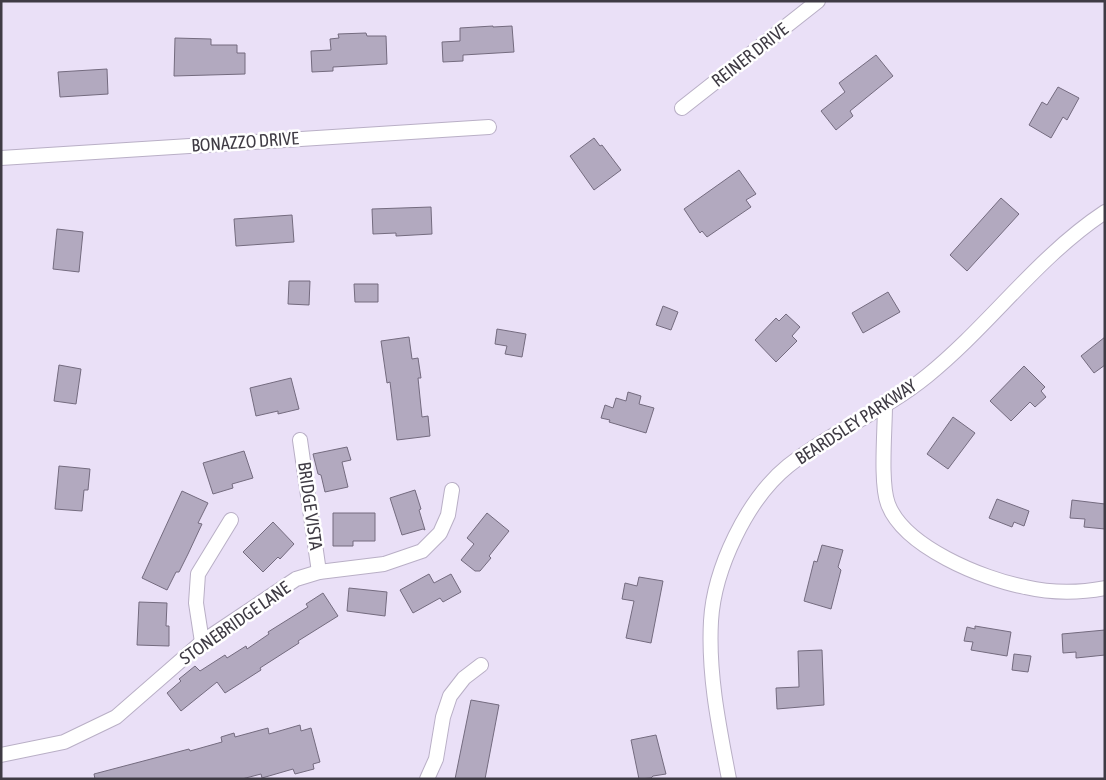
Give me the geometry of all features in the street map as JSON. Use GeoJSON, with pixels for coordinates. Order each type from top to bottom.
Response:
{"type":"FeatureCollection","features":[{"type":"Feature","properties":{"kind":"street","name":"REINER DRIVE"},"geometry":{"type":"LineString","coordinates":[[682,108],[818,1]]}},
{"type":"Feature","properties":{"kind":"street","name":"BONAZZO DRIVE"},"geometry":{"type":"LineString","coordinates":[[1,158],[489,126]]}},
{"type":"Feature","properties":{"kind":"street","name":"BEARDSLEY PARKWAY"},"geometry":{"type":"LineString","coordinates":[[729,779],[714,696],[711,620],[717,584],[738,529],[752,506],[769,484],[786,467],[821,442],[885,405],[929,375],[977,330],[1057,249],[1083,227],[1105,212]]}},
{"type":"Feature","properties":{"kind":"street"},"geometry":{"type":"LineString","coordinates":[[885,405],[884,491],[888,505],[906,530],[929,549],[994,579],[1025,588],[1061,592],[1091,591],[1105,588]]}},
{"type":"Feature","properties":{"kind":"street","name":"BRIDGE VISTA"},"geometry":{"type":"LineString","coordinates":[[300,440],[319,572]]}},
{"type":"Feature","properties":{"kind":"street","name":"STONEBRIDGE LANE"},"geometry":{"type":"LineString","coordinates":[[1,755],[64,742],[116,717],[202,642],[296,579],[319,572],[384,564],[422,551],[440,533],[448,515],[452,490]]}},
{"type":"Feature","properties":{"kind":"street"},"geometry":{"type":"LineString","coordinates":[[202,642],[196,603],[198,574],[231,520]]}},
{"type":"Feature","properties":{"kind":"street"},"geometry":{"type":"LineString","coordinates":[[427,779],[436,759],[450,696],[464,678],[481,665]]}},
{"type":"Feature","properties":{"kind":"building"},"geometry":{"type":"Polygon","coordinates":[[[512,26],[514,52],[463,55],[463,61],[443,62],[442,42],[460,41],[460,28],[512,26]]]}},
{"type":"Feature","properties":{"kind":"building"},"geometry":{"type":"Polygon","coordinates":[[[366,33],[367,36],[386,36],[387,64],[333,67],[333,71],[312,72],[311,51],[331,50],[330,39],[339,38],[338,34],[366,33]]]}},
{"type":"Feature","properties":{"kind":"building"},"geometry":{"type":"Polygon","coordinates":[[[175,38],[211,39],[211,45],[237,45],[237,53],[245,53],[245,74],[174,76],[175,38]]]}},
{"type":"Feature","properties":{"kind":"building"},"geometry":{"type":"Polygon","coordinates":[[[876,55],[893,76],[850,111],[853,116],[836,130],[821,111],[845,92],[839,83],[876,55]]]}},
{"type":"Feature","properties":{"kind":"building"},"geometry":{"type":"Polygon","coordinates":[[[107,69],[108,94],[60,97],[58,72],[107,69]]]}},
{"type":"Feature","properties":{"kind":"building"},"geometry":{"type":"Polygon","coordinates":[[[1058,87],[1079,98],[1067,120],[1063,117],[1051,138],[1029,125],[1042,102],[1047,105],[1058,87]]]}},
{"type":"Feature","properties":{"kind":"building"},"geometry":{"type":"Polygon","coordinates":[[[594,138],[600,146],[602,145],[621,170],[594,190],[570,156],[594,138]]]}},
{"type":"Feature","properties":{"kind":"building"},"geometry":{"type":"Polygon","coordinates":[[[739,170],[756,194],[746,200],[751,207],[707,237],[702,231],[700,233],[684,209],[739,170]]]}},
{"type":"Feature","properties":{"kind":"building"},"geometry":{"type":"Polygon","coordinates":[[[1001,198],[1019,214],[967,271],[950,255],[1001,198]]]}},
{"type":"Feature","properties":{"kind":"building"},"geometry":{"type":"Polygon","coordinates":[[[431,207],[432,234],[396,236],[396,233],[373,234],[372,209],[431,207]]]}},
{"type":"Feature","properties":{"kind":"building"},"geometry":{"type":"Polygon","coordinates":[[[292,215],[294,242],[236,246],[234,219],[292,215]]]}},
{"type":"Feature","properties":{"kind":"building"},"geometry":{"type":"Polygon","coordinates":[[[57,229],[83,232],[79,272],[53,269],[57,229]]]}},
{"type":"Feature","properties":{"kind":"building"},"geometry":{"type":"Polygon","coordinates":[[[289,281],[310,281],[309,305],[288,304],[289,281]]]}},
{"type":"Feature","properties":{"kind":"building"},"geometry":{"type":"Polygon","coordinates":[[[354,284],[378,284],[378,302],[355,302],[354,284]]]}},
{"type":"Feature","properties":{"kind":"building"},"geometry":{"type":"Polygon","coordinates":[[[888,292],[900,312],[863,333],[852,313],[888,292]]]}},
{"type":"Feature","properties":{"kind":"building"},"geometry":{"type":"Polygon","coordinates":[[[663,306],[678,312],[671,330],[656,325],[663,306]]]}},
{"type":"Feature","properties":{"kind":"building"},"geometry":{"type":"Polygon","coordinates":[[[786,314],[800,327],[792,336],[797,341],[776,362],[755,340],[776,318],[779,321],[786,314]]]}},
{"type":"Feature","properties":{"kind":"building"},"geometry":{"type":"Polygon","coordinates":[[[497,329],[526,334],[522,357],[505,354],[507,346],[495,344],[497,329]]]}},
{"type":"Feature","properties":{"kind":"building"},"geometry":{"type":"Polygon","coordinates":[[[409,337],[412,359],[418,358],[421,378],[418,378],[422,417],[428,416],[430,436],[397,440],[390,382],[387,383],[381,341],[409,337]]]}},
{"type":"Feature","properties":{"kind":"building"},"geometry":{"type":"Polygon","coordinates":[[[1105,337],[1105,365],[1094,373],[1081,356],[1105,337]]]}},
{"type":"Feature","properties":{"kind":"building"},"geometry":{"type":"Polygon","coordinates":[[[59,365],[81,369],[76,404],[54,401],[59,365]]]}},
{"type":"Feature","properties":{"kind":"building"},"geometry":{"type":"Polygon","coordinates":[[[1024,366],[1045,387],[1041,391],[1046,397],[1035,407],[1030,402],[1011,421],[990,401],[1024,366]]]}},
{"type":"Feature","properties":{"kind":"building"},"geometry":{"type":"Polygon","coordinates":[[[291,378],[299,409],[278,414],[278,411],[256,416],[250,388],[291,378]]]}},
{"type":"Feature","properties":{"kind":"building"},"geometry":{"type":"Polygon","coordinates":[[[628,392],[641,396],[639,404],[654,408],[646,433],[601,418],[605,405],[613,408],[616,398],[626,401],[628,392]]]}},
{"type":"Feature","properties":{"kind":"building"},"geometry":{"type":"Polygon","coordinates":[[[953,417],[975,433],[948,469],[927,454],[953,417]]]}},
{"type":"Feature","properties":{"kind":"building"},"geometry":{"type":"Polygon","coordinates":[[[347,447],[351,460],[342,462],[348,487],[325,492],[313,454],[347,447]]]}},
{"type":"Feature","properties":{"kind":"building"},"geometry":{"type":"Polygon","coordinates":[[[244,451],[253,478],[232,484],[233,488],[213,494],[203,463],[244,451]]]}},
{"type":"Feature","properties":{"kind":"building"},"geometry":{"type":"Polygon","coordinates":[[[59,466],[90,469],[88,490],[84,490],[82,511],[55,509],[59,466]]]}},
{"type":"Feature","properties":{"kind":"building"},"geometry":{"type":"Polygon","coordinates":[[[415,490],[425,530],[402,535],[390,498],[415,490]]]}},
{"type":"Feature","properties":{"kind":"building"},"geometry":{"type":"Polygon","coordinates":[[[182,491],[208,503],[198,523],[202,524],[188,554],[167,590],[142,578],[182,491]]]}},
{"type":"Feature","properties":{"kind":"building"},"geometry":{"type":"Polygon","coordinates":[[[997,499],[1029,511],[1024,526],[1014,522],[1012,527],[989,518],[997,499]]]}},
{"type":"Feature","properties":{"kind":"building"},"geometry":{"type":"Polygon","coordinates":[[[1072,500],[1105,504],[1105,529],[1084,527],[1085,519],[1070,518],[1072,500]]]}},
{"type":"Feature","properties":{"kind":"building"},"geometry":{"type":"Polygon","coordinates":[[[333,513],[375,513],[375,541],[353,541],[353,546],[333,546],[333,513]]]}},
{"type":"Feature","properties":{"kind":"building"},"geometry":{"type":"Polygon","coordinates":[[[487,513],[509,531],[489,556],[491,558],[480,571],[475,571],[461,560],[474,544],[467,538],[487,513]]]}},
{"type":"Feature","properties":{"kind":"building"},"geometry":{"type":"Polygon","coordinates":[[[273,522],[294,544],[280,559],[278,557],[263,572],[243,552],[273,522]]]}},
{"type":"Feature","properties":{"kind":"building"},"geometry":{"type":"Polygon","coordinates":[[[822,545],[843,550],[838,567],[841,570],[831,609],[804,601],[814,561],[817,562],[822,545]]]}},
{"type":"Feature","properties":{"kind":"building"},"geometry":{"type":"Polygon","coordinates":[[[429,574],[434,583],[451,574],[461,592],[443,602],[440,598],[413,613],[400,590],[429,574]]]}},
{"type":"Feature","properties":{"kind":"building"},"geometry":{"type":"Polygon","coordinates":[[[639,577],[663,581],[651,643],[626,638],[634,601],[622,599],[625,583],[637,586],[639,577]]]}},
{"type":"Feature","properties":{"kind":"building"},"geometry":{"type":"Polygon","coordinates":[[[349,588],[387,592],[385,616],[347,611],[349,588]]]}},
{"type":"Feature","properties":{"kind":"building"},"geometry":{"type":"Polygon","coordinates":[[[323,593],[338,616],[298,641],[299,643],[260,668],[261,670],[225,693],[217,682],[181,711],[167,693],[181,681],[179,679],[195,666],[200,671],[225,655],[227,658],[246,646],[247,649],[269,634],[268,632],[308,607],[306,604],[323,593]]]}},
{"type":"Feature","properties":{"kind":"building"},"geometry":{"type":"Polygon","coordinates":[[[139,602],[167,603],[166,626],[169,626],[169,646],[137,645],[139,602]]]}},
{"type":"Feature","properties":{"kind":"building"},"geometry":{"type":"Polygon","coordinates":[[[975,626],[1011,632],[1007,656],[971,650],[973,642],[964,641],[967,627],[975,629],[975,626]]]}},
{"type":"Feature","properties":{"kind":"building"},"geometry":{"type":"Polygon","coordinates":[[[1105,630],[1105,655],[1076,658],[1076,652],[1063,653],[1062,634],[1105,630]]]}},
{"type":"Feature","properties":{"kind":"building"},"geometry":{"type":"Polygon","coordinates":[[[822,650],[824,705],[777,709],[776,688],[799,687],[798,651],[822,650]]]}},
{"type":"Feature","properties":{"kind":"building"},"geometry":{"type":"Polygon","coordinates":[[[1014,654],[1031,656],[1028,672],[1012,670],[1014,654]]]}},
{"type":"Feature","properties":{"kind":"building"},"geometry":{"type":"Polygon","coordinates":[[[471,700],[499,705],[485,779],[455,779],[471,700]]]}},
{"type":"Feature","properties":{"kind":"building"},"geometry":{"type":"Polygon","coordinates":[[[300,725],[301,731],[311,728],[320,762],[313,764],[314,769],[295,774],[293,769],[262,778],[261,774],[242,779],[95,779],[94,774],[222,742],[221,737],[234,733],[235,737],[268,728],[269,734],[300,725]]]}},
{"type":"Feature","properties":{"kind":"building"},"geometry":{"type":"Polygon","coordinates":[[[656,735],[666,774],[639,779],[631,740],[656,735]]]}}]}
